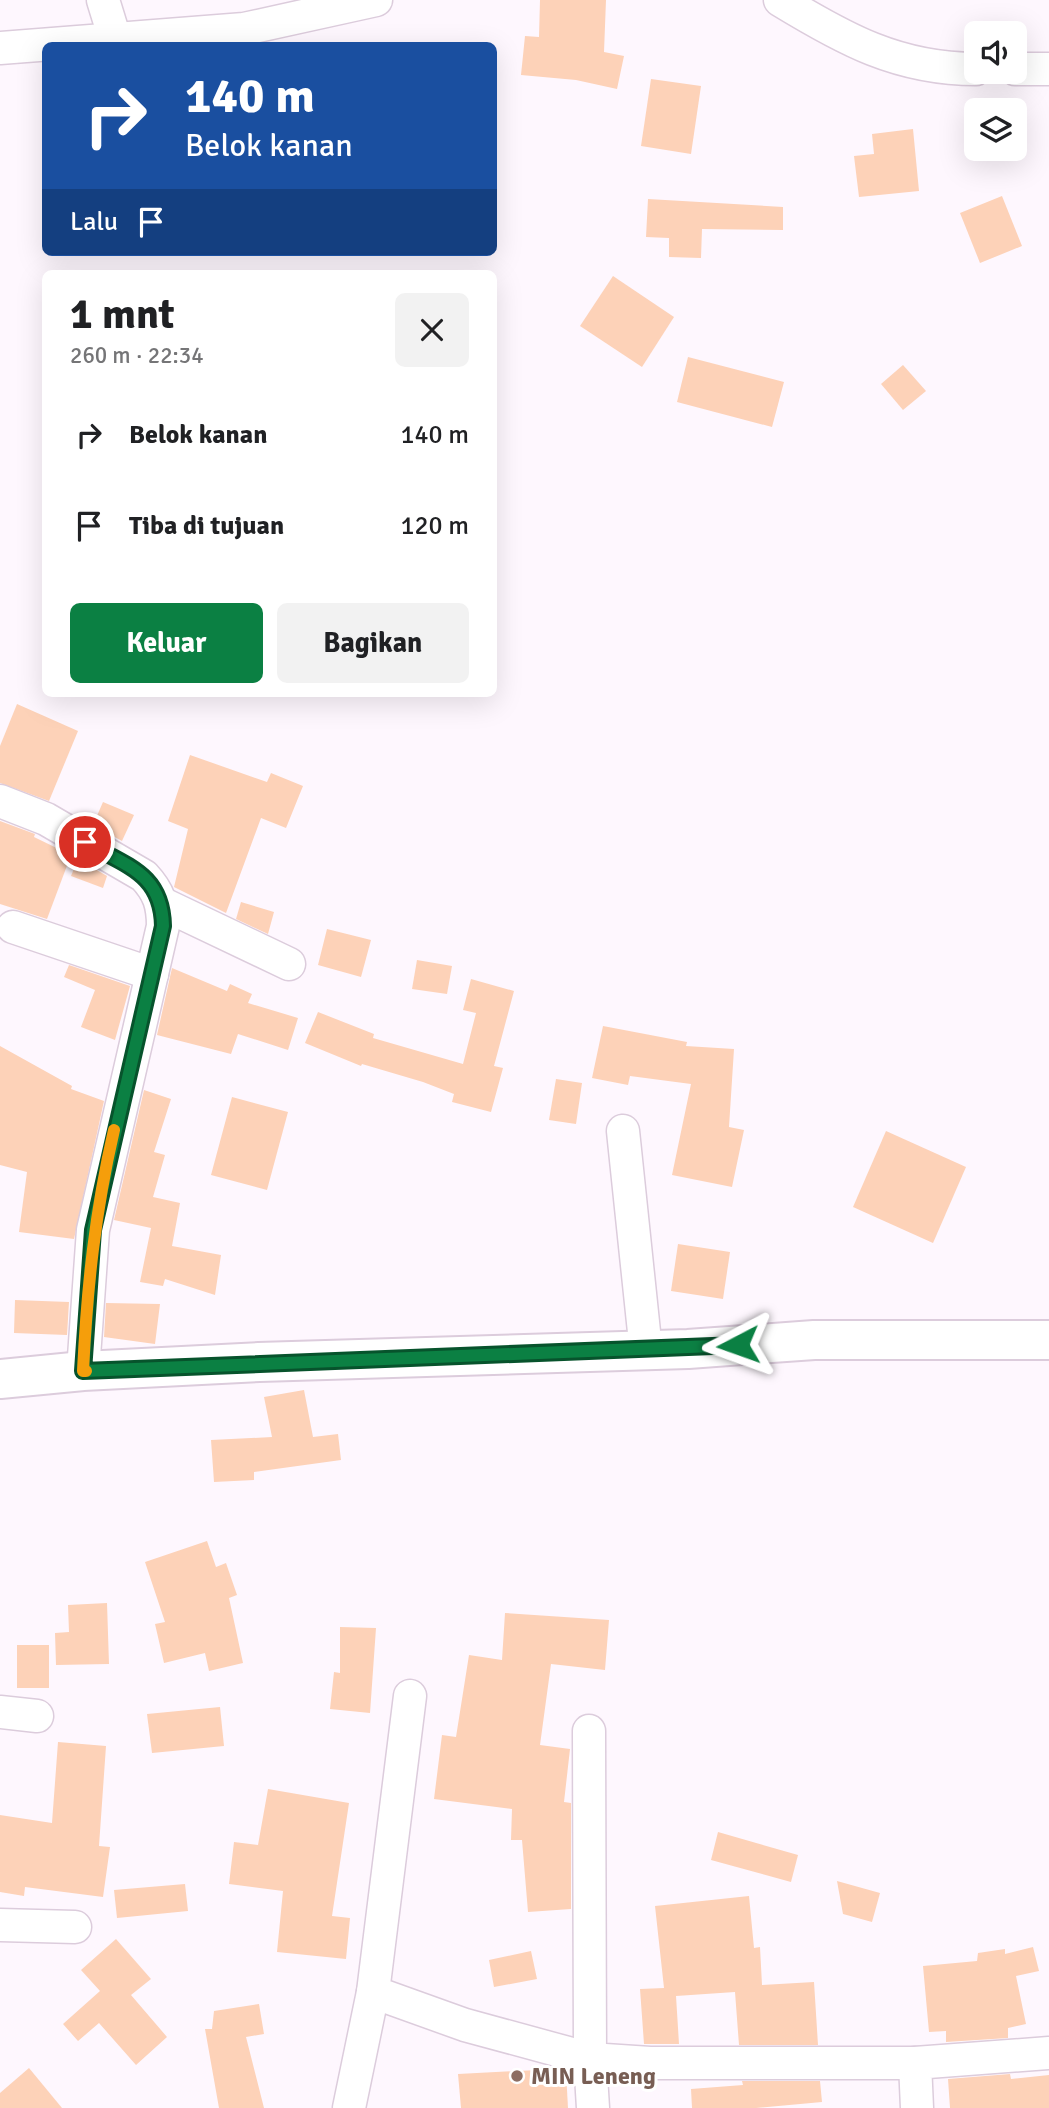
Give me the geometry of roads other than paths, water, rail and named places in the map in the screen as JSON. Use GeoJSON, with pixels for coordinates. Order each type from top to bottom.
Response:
{"type":"FeatureCollection","features":[{"type":"Feature","properties":{"kind":"street"},"geometry":{"type":"LineString","coordinates":[[103,0],[115,39]]}},
{"type":"Feature","properties":{"kind":"street"},"geometry":{"type":"LineString","coordinates":[[77,42],[244,29],[376,0]]}},
{"type":"Feature","properties":{"kind":"street"},"geometry":{"type":"LineString","coordinates":[[779,0],[830,31],[880,54],[948,68],[964,69]]}},
{"type":"Feature","properties":{"kind":"street"},"geometry":{"type":"LineString","coordinates":[[0,48],[42,45]]}},
{"type":"Feature","properties":{"kind":"street"},"geometry":{"type":"LineString","coordinates":[[1027,69],[1049,69]]}},
{"type":"Feature","properties":{"kind":"street"},"geometry":{"type":"LineString","coordinates":[[0,801],[46,819],[144,876],[155,887],[163,904],[163,926],[93,1230],[83,1371]]}},
{"type":"Feature","properties":{"kind":"street"},"geometry":{"type":"LineString","coordinates":[[163,904],[289,964]]}},
{"type":"Feature","properties":{"kind":"street"},"geometry":{"type":"LineString","coordinates":[[13,927],[152,974]]}},
{"type":"Feature","properties":{"kind":"street"},"geometry":{"type":"LineString","coordinates":[[623,1131],[646,1351]]}},
{"type":"Feature","properties":{"kind":"street"},"geometry":{"type":"LineString","coordinates":[[0,1379],[83,1371],[259,1362],[646,1351],[814,1340],[1049,1339]]}},
{"type":"Feature","properties":{"kind":"street"},"geometry":{"type":"LineString","coordinates":[[349,2108],[373,1992],[410,1696]]}},
{"type":"Feature","properties":{"kind":"street"},"geometry":{"type":"LineString","coordinates":[[0,1712],[37,1716]]}},
{"type":"Feature","properties":{"kind":"street"},"geometry":{"type":"LineString","coordinates":[[589,1731],[590,2059],[593,2108]]}},
{"type":"Feature","properties":{"kind":"street"},"geometry":{"type":"LineString","coordinates":[[0,1925],[75,1927]]}},
{"type":"Feature","properties":{"kind":"street"},"geometry":{"type":"LineString","coordinates":[[373,1992],[465,2025],[590,2059],[650,2063],[915,2063],[1049,2053]]}},
{"type":"Feature","properties":{"kind":"street"},"geometry":{"type":"LineString","coordinates":[[915,2063],[917,2108]]}},
{"type":"Feature","properties":{"kind":"place","name":"MIN Leneng"},"geometry":{"type":"Point","coordinates":[517,2076]}}]}
